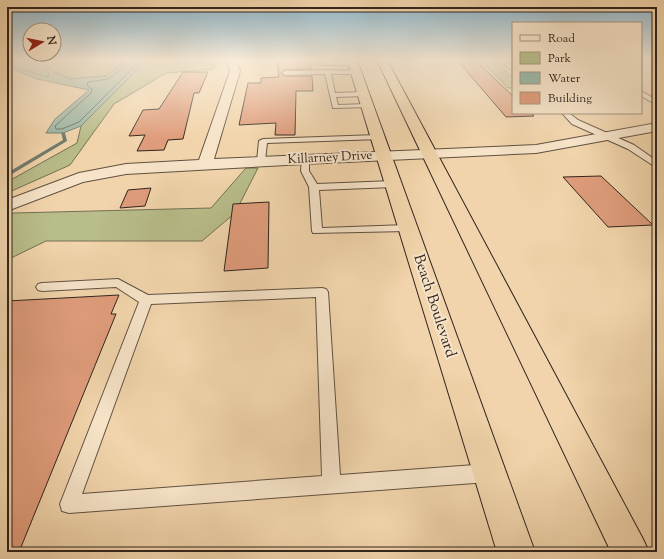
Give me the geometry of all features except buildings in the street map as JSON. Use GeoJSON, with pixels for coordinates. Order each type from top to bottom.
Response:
{"type":"FeatureCollection","features":[{"type":"Feature","properties":{"kind":"highway","name":"Beach Boulevard"},"geometry":{"type":"LineString","coordinates":[[361,86],[516,552]]}},
{"type":"Feature","properties":{"kind":"highway"},"geometry":{"type":"LineString","coordinates":[[395,86],[630,552]]}},
{"type":"Feature","properties":{"kind":"street"},"geometry":{"type":"LineString","coordinates":[[205,164],[230,86]]}},
{"type":"Feature","properties":{"kind":"street","name":"Killarney Drive"},"geometry":{"type":"LineString","coordinates":[[7,206],[79,178],[103,172],[126,169],[305,159],[380,146],[429,154],[536,149],[657,127]]}},
{"type":"Feature","properties":{"kind":"lane"},"geometry":{"type":"LineString","coordinates":[[330,86],[335,107],[365,100]]}},
{"type":"Feature","properties":{"kind":"lane"},"geometry":{"type":"LineString","coordinates":[[642,94],[657,103]]}},
{"type":"Feature","properties":{"kind":"lane"},"geometry":{"type":"LineString","coordinates":[[332,95],[365,100]]}},
{"type":"Feature","properties":{"kind":"lane"},"geometry":{"type":"LineString","coordinates":[[566,114],[575,122],[631,147],[657,165]]}},
{"type":"Feature","properties":{"kind":"lane"},"geometry":{"type":"LineString","coordinates":[[261,161],[263,141],[380,146]]}},
{"type":"Feature","properties":{"kind":"lane"},"geometry":{"type":"LineString","coordinates":[[305,159],[306,171],[314,187],[317,231],[407,228]]}},
{"type":"Feature","properties":{"kind":"lane"},"geometry":{"type":"LineString","coordinates":[[314,187],[393,184]]}},
{"type":"Feature","properties":{"kind":"lane"},"geometry":{"type":"LineString","coordinates":[[42,286],[118,283],[146,300],[322,292],[332,485]]}},
{"type":"Feature","properties":{"kind":"lane"},"geometry":{"type":"LineString","coordinates":[[146,300],[69,504],[489,473]]}},
{"type":"Feature","properties":{"kind":"green space"},"geometry":{"type":"Polygon","coordinates":[[[121,86],[144,86],[114,104],[70,165],[7,193],[7,182],[77,143],[81,126],[121,86]]]}},
{"type":"Feature","properties":{"kind":"green space"},"geometry":{"type":"Polygon","coordinates":[[[246,168],[258,168],[235,213],[202,241],[46,241],[7,260],[7,215],[14,213],[211,208],[246,168]]]}},
{"type":"Feature","properties":{"kind":"water"},"geometry":{"type":"Polygon","coordinates":[[[71,86],[121,86],[81,126],[63,133],[46,133],[55,119],[89,90],[71,86]]]}},
{"type":"Feature","properties":{"kind":"waterway"},"geometry":{"type":"LineString","coordinates":[[7,175],[65,140],[63,133]]}}]}
